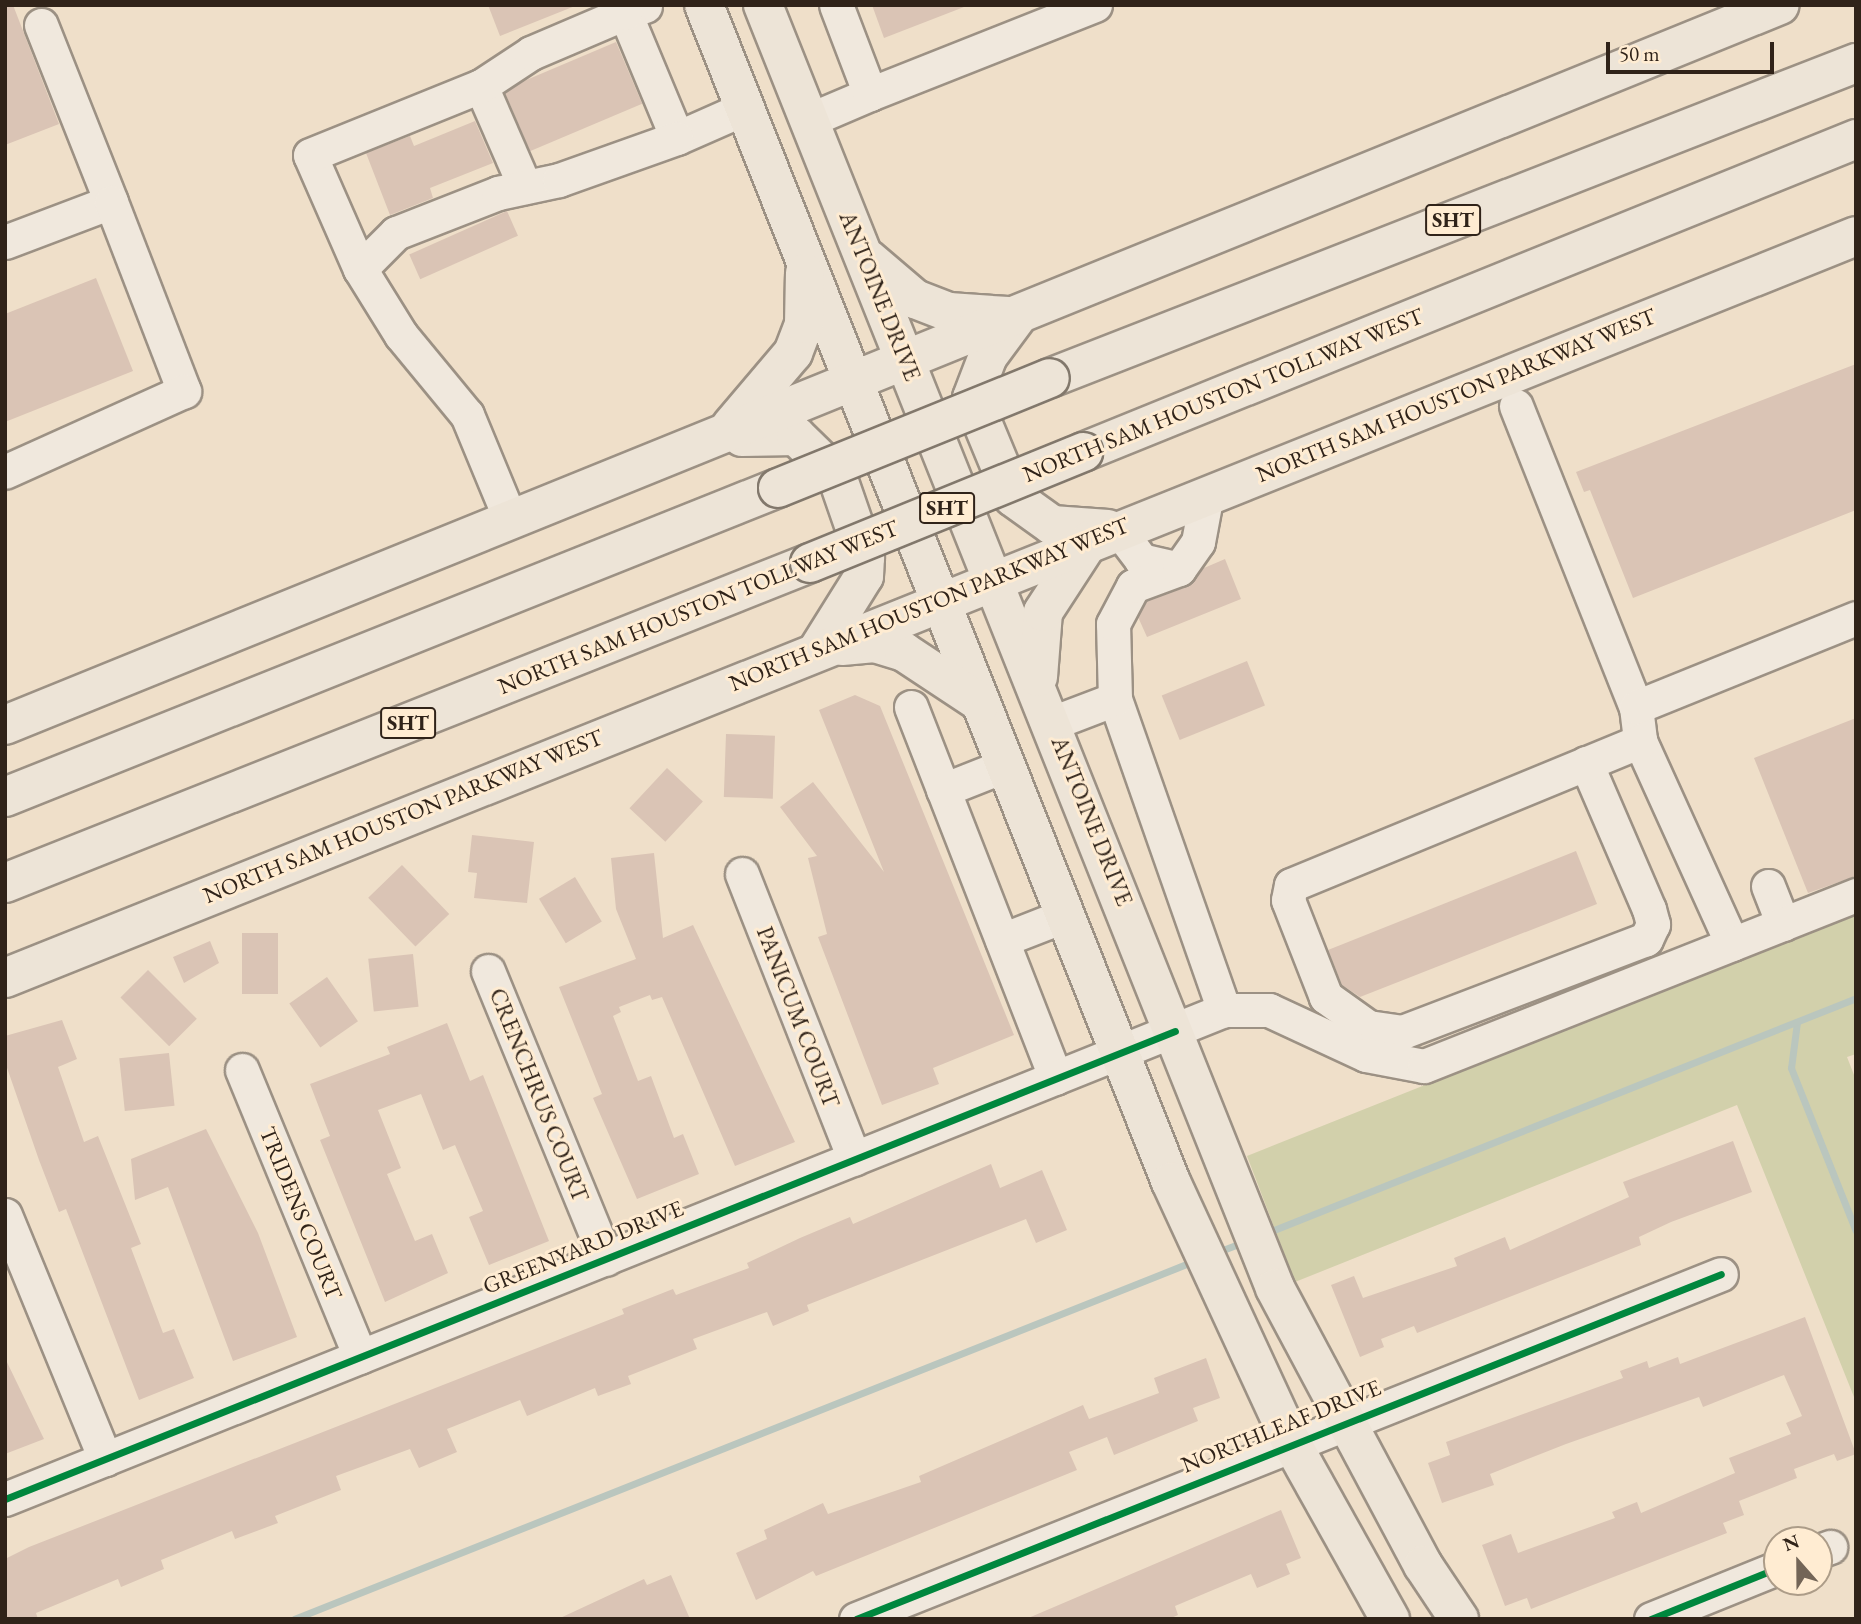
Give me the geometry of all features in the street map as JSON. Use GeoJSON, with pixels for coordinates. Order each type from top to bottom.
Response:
{"type":"FeatureCollection","features":[{"type":"Feature","properties":{"kind":"main road"},"geometry":{"type":"LineString","coordinates":[[704,5],[1171,1182],[1224,1307],[1291,1442],[1390,1619]]}},
{"type":"Feature","properties":{"kind":"main road","name":"ANTOINE DRIVE"},"geometry":{"type":"LineString","coordinates":[[763,5],[1228,1162],[1275,1288],[1346,1421],[1458,1619]]}},
{"type":"Feature","properties":{"kind":"main road"},"geometry":{"type":"LineString","coordinates":[[5,724],[906,362],[1780,5]]}},
{"type":"Feature","properties":{"kind":"main road","name":"SHT"},"geometry":{"type":"LineString","coordinates":[[5,797],[1050,378],[1856,63]]}},
{"type":"Feature","properties":{"kind":"main road","name":"NORTH SAM HOUSTON TOLLWAY WEST"},"geometry":{"type":"LineString","coordinates":[[5,883],[810,563],[1856,139]]}},
{"type":"Feature","properties":{"kind":"main road","name":"NORTH SAM HOUSTON PARKWAY WEST"},"geometry":{"type":"LineString","coordinates":[[5,978],[819,648],[1856,236]]}},
{"type":"Feature","properties":{"kind":"main road"},"geometry":{"type":"LineString","coordinates":[[863,254],[915,299],[949,312],[1017,317]]}},
{"type":"Feature","properties":{"kind":"main road"},"geometry":{"type":"LineString","coordinates":[[720,437],[793,353],[804,324],[805,259]]}},
{"type":"Feature","properties":{"kind":"main road"},"geometry":{"type":"LineString","coordinates":[[1017,317],[988,356],[972,398],[1013,497],[1052,525],[1104,535],[1043,612],[1045,706]]}},
{"type":"Feature","properties":{"kind":"main road"},"geometry":{"type":"LineString","coordinates":[[720,437],[796,436],[837,476],[865,557],[864,576],[819,648]]}},
{"type":"Feature","properties":{"kind":"main road"},"geometry":{"type":"LineString","coordinates":[[819,648],[875,643],[904,652],[981,703]]}},
{"type":"Feature","properties":{"kind":"street"},"geometry":{"type":"LineString","coordinates":[[836,5],[870,94]]}},
{"type":"Feature","properties":{"kind":"street"},"geometry":{"type":"LineString","coordinates":[[809,120],[1095,5]]}},
{"type":"Feature","properties":{"kind":"street"},"geometry":{"type":"LineString","coordinates":[[511,521],[467,415],[401,335],[360,269],[310,155],[481,86],[531,53],[632,8],[677,138]]}},
{"type":"Feature","properties":{"kind":"street"},"geometry":{"type":"LineString","coordinates":[[5,472],[184,391],[41,25]]}},
{"type":"Feature","properties":{"kind":"street"},"geometry":{"type":"LineString","coordinates":[[481,86],[525,187]]}},
{"type":"Feature","properties":{"kind":"street"},"geometry":{"type":"LineString","coordinates":[[360,269],[396,233],[525,187],[677,138],[745,107]]}},
{"type":"Feature","properties":{"kind":"street"},"geometry":{"type":"LineString","coordinates":[[5,242],[111,202]]}},
{"type":"Feature","properties":{"kind":"street"},"geometry":{"type":"LineString","coordinates":[[1516,406],[1636,707],[1640,741],[1732,944]]}},
{"type":"Feature","properties":{"kind":"street"},"geometry":{"type":"LineString","coordinates":[[1207,494],[1198,542],[1179,569],[1133,586],[1113,624],[1115,699],[1224,1010],[1269,1010],[1406,1066],[1424,1066],[1856,895]]}},
{"type":"Feature","properties":{"kind":"street"},"geometry":{"type":"LineString","coordinates":[[1104,535],[1141,560],[1179,569]]}},
{"type":"Feature","properties":{"kind":"street"},"geometry":{"type":"LineString","coordinates":[[1636,707],[1856,618]]}},
{"type":"Feature","properties":{"kind":"street"},"geometry":{"type":"LineString","coordinates":[[1045,706],[1115,699]]}},
{"type":"Feature","properties":{"kind":"street"},"geometry":{"type":"LineString","coordinates":[[911,707],[1056,1079]]}},
{"type":"Feature","properties":{"kind":"street"},"geometry":{"type":"LineString","coordinates":[[1586,763],[1649,909],[1650,933],[1623,950],[1391,1033],[1339,1009],[1315,978],[1288,900],[1291,885],[1586,763],[1640,741]]}},
{"type":"Feature","properties":{"kind":"street"},"geometry":{"type":"LineString","coordinates":[[943,790],[1006,765]]}},
{"type":"Feature","properties":{"kind":"street","name":"PANICUM COURT"},"geometry":{"type":"LineString","coordinates":[[742,874],[854,1160]]}},
{"type":"Feature","properties":{"kind":"street"},"geometry":{"type":"LineString","coordinates":[[1768,886],[1783,924]]}},
{"type":"Feature","properties":{"kind":"street"},"geometry":{"type":"LineString","coordinates":[[1002,940],[1066,915]]}},
{"type":"Feature","properties":{"kind":"street","name":"CRENCHRUS COURT"},"geometry":{"type":"LineString","coordinates":[[488,971],[606,1259]]}},
{"type":"Feature","properties":{"kind":"street"},"geometry":{"type":"LineString","coordinates":[[1473,1005],[1497,1038]]}},
{"type":"Feature","properties":{"kind":"street","name":"GREENYARD DRIVE"},"geometry":{"type":"LineString","coordinates":[[5,1499],[1224,1010]]}},
{"type":"Feature","properties":{"kind":"street","name":"TRIDENS COURT"},"geometry":{"type":"LineString","coordinates":[[242,1070],[360,1357]]}},
{"type":"Feature","properties":{"kind":"street"},"geometry":{"type":"LineString","coordinates":[[5,1215],[105,1459]]}},
{"type":"Feature","properties":{"kind":"street","name":"NORTHLEAF DRIVE"},"geometry":{"type":"LineString","coordinates":[[856,1619],[1291,1442],[1721,1273]]}},
{"type":"Feature","properties":{"kind":"street"},"geometry":{"type":"LineString","coordinates":[[1651,1619],[1763,1574]]}},
{"type":"Feature","properties":{"kind":"shaded area"},"geometry":{"type":"Polygon","coordinates":[[[1856,913],[1856,1054],[1847,1057],[1856,1080],[1856,1402],[1737,1105],[1295,1282],[1247,1156],[1856,913]]]}},
{"type":"Feature","properties":{"kind":"building"},"geometry":{"type":"Polygon","coordinates":[[[5,5],[13,5],[59,124],[5,145],[5,5]]]}},
{"type":"Feature","properties":{"kind":"building"},"geometry":{"type":"Polygon","coordinates":[[[488,5],[575,5],[575,6],[500,36],[488,5]]]}},
{"type":"Feature","properties":{"kind":"building"},"geometry":{"type":"Polygon","coordinates":[[[872,5],[964,5],[964,7],[884,38],[872,5]]]}},
{"type":"Feature","properties":{"kind":"building"},"geometry":{"type":"Polygon","coordinates":[[[616,42],[642,104],[530,151],[504,90],[616,42]]]}},
{"type":"Feature","properties":{"kind":"building"},"geometry":{"type":"Polygon","coordinates":[[[475,121],[493,163],[430,188],[433,198],[390,215],[366,153],[410,136],[414,146],[475,121]]]}},
{"type":"Feature","properties":{"kind":"building"},"geometry":{"type":"Polygon","coordinates":[[[507,211],[518,236],[420,279],[409,255],[507,211]]]}},
{"type":"Feature","properties":{"kind":"building"},"geometry":{"type":"Polygon","coordinates":[[[96,278],[133,371],[5,422],[5,314],[96,278]]]}},
{"type":"Feature","properties":{"kind":"building"},"geometry":{"type":"Polygon","coordinates":[[[1856,364],[1856,510],[1633,598],[1590,490],[1584,492],[1576,472],[1856,364]]]}},
{"type":"Feature","properties":{"kind":"building"},"geometry":{"type":"Polygon","coordinates":[[[1225,559],[1241,599],[1147,637],[1138,617],[1147,601],[1186,587],[1204,568],[1225,559]]]}},
{"type":"Feature","properties":{"kind":"building"},"geometry":{"type":"Polygon","coordinates":[[[1247,661],[1265,706],[1180,740],[1162,695],[1247,661]]]}},
{"type":"Feature","properties":{"kind":"building"},"geometry":{"type":"Polygon","coordinates":[[[855,695],[880,706],[1014,1035],[933,1068],[939,1084],[882,1105],[818,937],[827,934],[808,858],[817,856],[780,807],[813,782],[884,872],[819,710],[855,695]]]}},
{"type":"Feature","properties":{"kind":"building"},"geometry":{"type":"Polygon","coordinates":[[[1856,718],[1856,876],[1808,893],[1754,758],[1856,718]]]}},
{"type":"Feature","properties":{"kind":"building"},"geometry":{"type":"Polygon","coordinates":[[[726,734],[775,736],[773,799],[724,797],[726,734]]]}},
{"type":"Feature","properties":{"kind":"building"},"geometry":{"type":"Polygon","coordinates":[[[667,768],[703,801],[665,842],[629,808],[667,768]]]}},
{"type":"Feature","properties":{"kind":"building"},"geometry":{"type":"Polygon","coordinates":[[[472,835],[534,842],[527,903],[474,898],[477,873],[468,872],[472,835]]]}},
{"type":"Feature","properties":{"kind":"building"},"geometry":{"type":"Polygon","coordinates":[[[1576,851],[1597,904],[1360,997],[1342,985],[1328,950],[1576,851]]]}},
{"type":"Feature","properties":{"kind":"building"},"geometry":{"type":"Polygon","coordinates":[[[654,853],[663,938],[693,925],[795,1142],[735,1166],[662,997],[652,1000],[650,995],[619,1007],[621,1012],[613,1016],[638,1081],[651,1076],[674,1138],[683,1134],[699,1174],[637,1199],[593,1098],[602,1094],[559,987],[636,959],[616,909],[611,858],[654,853]]]}},
{"type":"Feature","properties":{"kind":"building"},"geometry":{"type":"Polygon","coordinates":[[[402,865],[449,914],[415,947],[368,898],[402,865]]]}},
{"type":"Feature","properties":{"kind":"building"},"geometry":{"type":"Polygon","coordinates":[[[575,877],[602,922],[566,943],[539,899],[575,877]]]}},
{"type":"Feature","properties":{"kind":"building"},"geometry":{"type":"Polygon","coordinates":[[[242,933],[278,933],[278,994],[242,994],[242,933]]]}},
{"type":"Feature","properties":{"kind":"building"},"geometry":{"type":"Polygon","coordinates":[[[210,941],[219,963],[184,983],[173,957],[210,941]]]}},
{"type":"Feature","properties":{"kind":"building"},"geometry":{"type":"Polygon","coordinates":[[[413,954],[419,1007],[374,1011],[368,959],[413,954]]]}},
{"type":"Feature","properties":{"kind":"building"},"geometry":{"type":"Polygon","coordinates":[[[148,970],[197,1019],[169,1046],[120,998],[148,970]]]}},
{"type":"Feature","properties":{"kind":"building"},"geometry":{"type":"Polygon","coordinates":[[[327,977],[358,1021],[320,1048],[289,1003],[327,977]]]}},
{"type":"Feature","properties":{"kind":"building"},"geometry":{"type":"Polygon","coordinates":[[[62,1020],[77,1059],[58,1067],[84,1142],[98,1136],[141,1244],[131,1248],[163,1333],[174,1329],[194,1378],[139,1400],[66,1209],[59,1212],[5,1062],[5,1036],[62,1020]]]}},
{"type":"Feature","properties":{"kind":"building"},"geometry":{"type":"Polygon","coordinates":[[[447,1023],[470,1081],[483,1075],[549,1241],[489,1265],[469,1217],[483,1211],[455,1145],[443,1150],[421,1094],[378,1110],[401,1168],[387,1174],[415,1241],[432,1234],[448,1273],[385,1302],[320,1140],[330,1136],[310,1084],[390,1054],[387,1047],[447,1023]]]}},
{"type":"Feature","properties":{"kind":"building"},"geometry":{"type":"Polygon","coordinates":[[[169,1053],[175,1106],[125,1111],[119,1058],[169,1053]]]}},
{"type":"Feature","properties":{"kind":"building"},"geometry":{"type":"Polygon","coordinates":[[[206,1129],[258,1233],[297,1337],[233,1361],[168,1187],[135,1200],[131,1159],[206,1129]]]}},
{"type":"Feature","properties":{"kind":"building"},"geometry":{"type":"Polygon","coordinates":[[[1733,1141],[1752,1192],[1671,1222],[1639,1237],[1641,1245],[1591,1265],[1417,1333],[1414,1326],[1381,1339],[1384,1347],[1360,1357],[1331,1285],[1354,1276],[1363,1298],[1457,1266],[1454,1258],[1505,1237],[1510,1250],[1629,1197],[1623,1182],[1733,1141]]]}},
{"type":"Feature","properties":{"kind":"building"},"geometry":{"type":"Polygon","coordinates":[[[991,1164],[1000,1188],[1042,1170],[1067,1230],[1036,1243],[1026,1219],[807,1305],[809,1311],[773,1326],[767,1312],[693,1339],[697,1349],[628,1376],[631,1384],[598,1396],[595,1388],[527,1416],[520,1400],[447,1429],[457,1452],[419,1468],[410,1449],[336,1476],[341,1490],[275,1516],[278,1523],[235,1539],[232,1531],[161,1560],[164,1569],[121,1587],[118,1579],[36,1613],[38,1619],[5,1619],[5,1559],[29,1547],[624,1314],[622,1309],[673,1289],[676,1295],[749,1268],[747,1263],[800,1238],[850,1217],[853,1224],[991,1164]]]}},
{"type":"Feature","properties":{"kind":"building"},"geometry":{"type":"Polygon","coordinates":[[[1805,1317],[1856,1454],[1837,1461],[1834,1454],[1794,1469],[1797,1478],[1739,1501],[1744,1515],[1723,1523],[1727,1533],[1531,1609],[1527,1598],[1505,1606],[1482,1545],[1511,1534],[1518,1553],[1615,1518],[1612,1512],[1637,1502],[1641,1513],[1735,1473],[1729,1458],[1791,1434],[1786,1423],[1802,1416],[1784,1375],[1703,1407],[1699,1397],[1566,1444],[1490,1474],[1494,1485],[1442,1503],[1428,1463],[1450,1455],[1446,1442],[1623,1378],[1620,1371],[1647,1361],[1649,1368],[1678,1357],[1680,1364],[1805,1317]]]}},
{"type":"Feature","properties":{"kind":"building"},"geometry":{"type":"Polygon","coordinates":[[[5,1358],[44,1439],[5,1454],[5,1358]]]}},
{"type":"Feature","properties":{"kind":"building"},"geometry":{"type":"Polygon","coordinates":[[[1206,1358],[1220,1398],[1193,1408],[1198,1421],[1114,1455],[1107,1437],[1069,1452],[1077,1470],[816,1576],[813,1571],[756,1600],[736,1553],[767,1539],[764,1530],[823,1503],[828,1514],[921,1482],[919,1476],[1083,1405],[1089,1419],[1159,1393],[1154,1378],[1206,1358]]]}},
{"type":"Feature","properties":{"kind":"building"},"geometry":{"type":"Polygon","coordinates":[[[1281,1510],[1301,1558],[1286,1564],[1290,1574],[1257,1588],[1251,1574],[1175,1606],[1178,1615],[1169,1619],[1026,1619],[1281,1510]]]}},
{"type":"Feature","properties":{"kind":"building"},"geometry":{"type":"Polygon","coordinates":[[[671,1575],[690,1619],[558,1619],[644,1579],[647,1585],[671,1575]]]}},
{"type":"Feature","properties":{"kind":"waterway"},"geometry":{"type":"LineString","coordinates":[[1264,1234],[1856,998]]}},
{"type":"Feature","properties":{"kind":"waterway"},"geometry":{"type":"LineString","coordinates":[[1797,1022],[1791,1068],[1856,1231]]}},
{"type":"Feature","properties":{"kind":"waterway"},"geometry":{"type":"LineString","coordinates":[[1215,1253],[1243,1242]]}},
{"type":"Feature","properties":{"kind":"waterway"},"geometry":{"type":"LineString","coordinates":[[294,1619],[1194,1261]]}},
{"type":"Feature","properties":{"kind":"cycle path"},"geometry":{"type":"LineString","coordinates":[[5,1499],[1175,1031]]}},
{"type":"Feature","properties":{"kind":"cycle path"},"geometry":{"type":"LineString","coordinates":[[856,1619],[1721,1274]]}},
{"type":"Feature","properties":{"kind":"cycle path"},"geometry":{"type":"LineString","coordinates":[[1651,1619],[1763,1574]]}}]}
